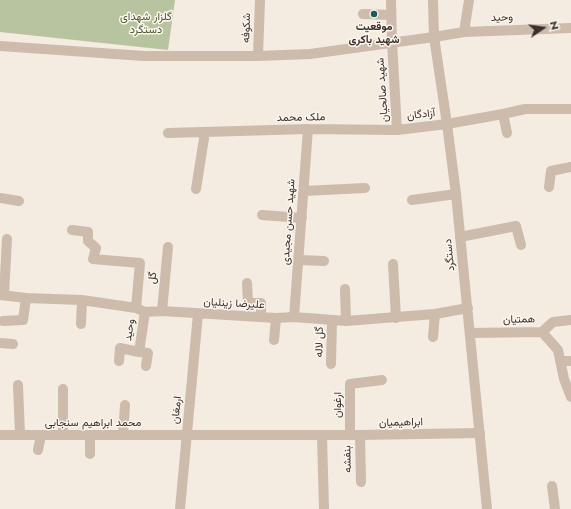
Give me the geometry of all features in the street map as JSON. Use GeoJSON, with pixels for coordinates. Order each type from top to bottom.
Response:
{"type":"FeatureCollection","features":[{"type":"Feature","properties":{"kind":"street","name":"شکوفه"},"geometry":{"type":"LineString","coordinates":[[258,56],[260,0]]}},
{"type":"Feature","properties":{"kind":"street","name":"شهید صالحیان"},"geometry":{"type":"LineString","coordinates":[[391,0],[397,130]]}},
{"type":"Feature","properties":{"kind":"street","name":"دستگرد"},"geometry":{"type":"LineString","coordinates":[[433,0],[434,37],[456,194],[487,509]]}},
{"type":"Feature","properties":{"kind":"street"},"geometry":{"type":"LineString","coordinates":[[464,32],[468,0]]}},
{"type":"Feature","properties":{"kind":"street"},"geometry":{"type":"LineString","coordinates":[[363,14],[391,15]]}},
{"type":"Feature","properties":{"kind":"street","name":"وحید"},"geometry":{"type":"LineString","coordinates":[[434,37],[464,32],[571,28]]}},
{"type":"Feature","properties":{"kind":"street"},"geometry":{"type":"LineString","coordinates":[[0,46],[144,56],[258,56],[310,54],[434,37]]}},
{"type":"Feature","properties":{"kind":"street","name":"آزادگان"},"geometry":{"type":"LineString","coordinates":[[397,130],[447,124],[525,109],[571,109]]}},
{"type":"Feature","properties":{"kind":"street"},"geometry":{"type":"LineString","coordinates":[[503,114],[507,133]]}},
{"type":"Feature","properties":{"kind":"street","name":"ملک محمد"},"geometry":{"type":"LineString","coordinates":[[168,133],[308,129],[397,130]]}},
{"type":"Feature","properties":{"kind":"street","name":"شهید حسن مجیدی"},"geometry":{"type":"LineString","coordinates":[[294,316],[308,129]]}},
{"type":"Feature","properties":{"kind":"street"},"geometry":{"type":"LineString","coordinates":[[196,189],[205,132]]}},
{"type":"Feature","properties":{"kind":"street"},"geometry":{"type":"LineString","coordinates":[[549,187],[551,171],[571,168]]}},
{"type":"Feature","properties":{"kind":"street"},"geometry":{"type":"LineString","coordinates":[[304,191],[365,188]]}},
{"type":"Feature","properties":{"kind":"street"},"geometry":{"type":"LineString","coordinates":[[412,200],[456,194]]}},
{"type":"Feature","properties":{"kind":"street"},"geometry":{"type":"LineString","coordinates":[[0,198],[19,200]]}},
{"type":"Feature","properties":{"kind":"street"},"geometry":{"type":"LineString","coordinates":[[262,215],[302,218]]}},
{"type":"Feature","properties":{"kind":"street"},"geometry":{"type":"LineString","coordinates":[[460,237],[516,226],[521,245]]}},
{"type":"Feature","properties":{"kind":"street","name":"وحید"},"geometry":{"type":"LineString","coordinates":[[72,230],[88,232],[88,240],[96,248],[93,259],[140,263],[141,310],[139,352]]}},
{"type":"Feature","properties":{"kind":"street"},"geometry":{"type":"LineString","coordinates":[[2,295],[7,239]]}},
{"type":"Feature","properties":{"kind":"street","name":"گل"},"geometry":{"type":"LineString","coordinates":[[162,311],[168,247]]}},
{"type":"Feature","properties":{"kind":"street"},"geometry":{"type":"LineString","coordinates":[[299,260],[324,261]]}},
{"type":"Feature","properties":{"kind":"street"},"geometry":{"type":"LineString","coordinates":[[393,264],[396,318]]}},
{"type":"Feature","properties":{"kind":"street"},"geometry":{"type":"LineString","coordinates":[[247,283],[248,303],[261,303],[261,317]]}},
{"type":"Feature","properties":{"kind":"street"},"geometry":{"type":"LineString","coordinates":[[346,290],[346,321]]}},
{"type":"Feature","properties":{"kind":"street","name":"علیرضا زینلیان"},"geometry":{"type":"LineString","coordinates":[[2,295],[26,298],[82,300],[141,310],[276,318],[294,316],[346,321],[435,314],[468,308]]}},
{"type":"Feature","properties":{"kind":"street"},"geometry":{"type":"LineString","coordinates":[[3,321],[24,320],[26,298]]}},
{"type":"Feature","properties":{"kind":"street"},"geometry":{"type":"LineString","coordinates":[[81,324],[82,300]]}},
{"type":"Feature","properties":{"kind":"street","name":"ارمغان"},"geometry":{"type":"LineString","coordinates":[[180,509],[198,314]]}},
{"type":"Feature","properties":{"kind":"street"},"geometry":{"type":"LineString","coordinates":[[433,337],[435,314]]}},
{"type":"Feature","properties":{"kind":"street"},"geometry":{"type":"LineString","coordinates":[[274,340],[276,318]]}},
{"type":"Feature","properties":{"kind":"street","name":"گل لاله"},"geometry":{"type":"LineString","coordinates":[[331,364],[332,320]]}},
{"type":"Feature","properties":{"kind":"street"},"geometry":{"type":"LineString","coordinates":[[542,332],[553,322],[571,320]]}},
{"type":"Feature","properties":{"kind":"street","name":"همتیان"},"geometry":{"type":"LineString","coordinates":[[470,333],[542,332],[558,350],[564,379],[571,397]]}},
{"type":"Feature","properties":{"kind":"street"},"geometry":{"type":"LineString","coordinates":[[0,343],[13,344]]}},
{"type":"Feature","properties":{"kind":"street","name":"وحید"},"geometry":{"type":"LineString","coordinates":[[119,361],[120,348],[139,352],[148,352],[146,366]]}},
{"type":"Feature","properties":{"kind":"street"},"geometry":{"type":"LineString","coordinates":[[560,361],[571,361]]}},
{"type":"Feature","properties":{"kind":"street","name":"ارغوان"},"geometry":{"type":"LineString","coordinates":[[355,435],[350,384],[382,380]]}},
{"type":"Feature","properties":{"kind":"street"},"geometry":{"type":"LineString","coordinates":[[18,386],[20,435]]}},
{"type":"Feature","properties":{"kind":"street"},"geometry":{"type":"LineString","coordinates":[[63,389],[63,435]]}},
{"type":"Feature","properties":{"kind":"street"},"geometry":{"type":"LineString","coordinates":[[123,435],[125,404]]}},
{"type":"Feature","properties":{"kind":"street","name":"ابراهیمیان"},"geometry":{"type":"LineString","coordinates":[[186,436],[322,436],[480,433]]}},
{"type":"Feature","properties":{"kind":"street","name":"محمد ابراهیم سنجابی"},"geometry":{"type":"LineString","coordinates":[[0,434],[186,436]]}},
{"type":"Feature","properties":{"kind":"street"},"geometry":{"type":"LineString","coordinates":[[38,450],[41,435]]}},
{"type":"Feature","properties":{"kind":"street"},"geometry":{"type":"LineString","coordinates":[[90,435],[90,454]]}},
{"type":"Feature","properties":{"kind":"street","name":"بنفشه"},"geometry":{"type":"LineString","coordinates":[[355,435],[361,482]]}},
{"type":"Feature","properties":{"kind":"street"},"geometry":{"type":"LineString","coordinates":[[322,436],[324,509]]}},
{"type":"Feature","properties":{"kind":"street"},"geometry":{"type":"LineString","coordinates":[[552,486],[555,509]]}},
{"type":"Feature","properties":{"kind":"green space","name":"گلزار شهدای دستگرد"},"geometry":{"type":"Polygon","coordinates":[[[0,0],[175,0],[168,50],[0,32],[0,0]]]}},
{"type":"Feature","properties":{"kind":"place","name":"موقعیت شهید باکری"},"geometry":{"type":"Point","coordinates":[374,14]}}]}
